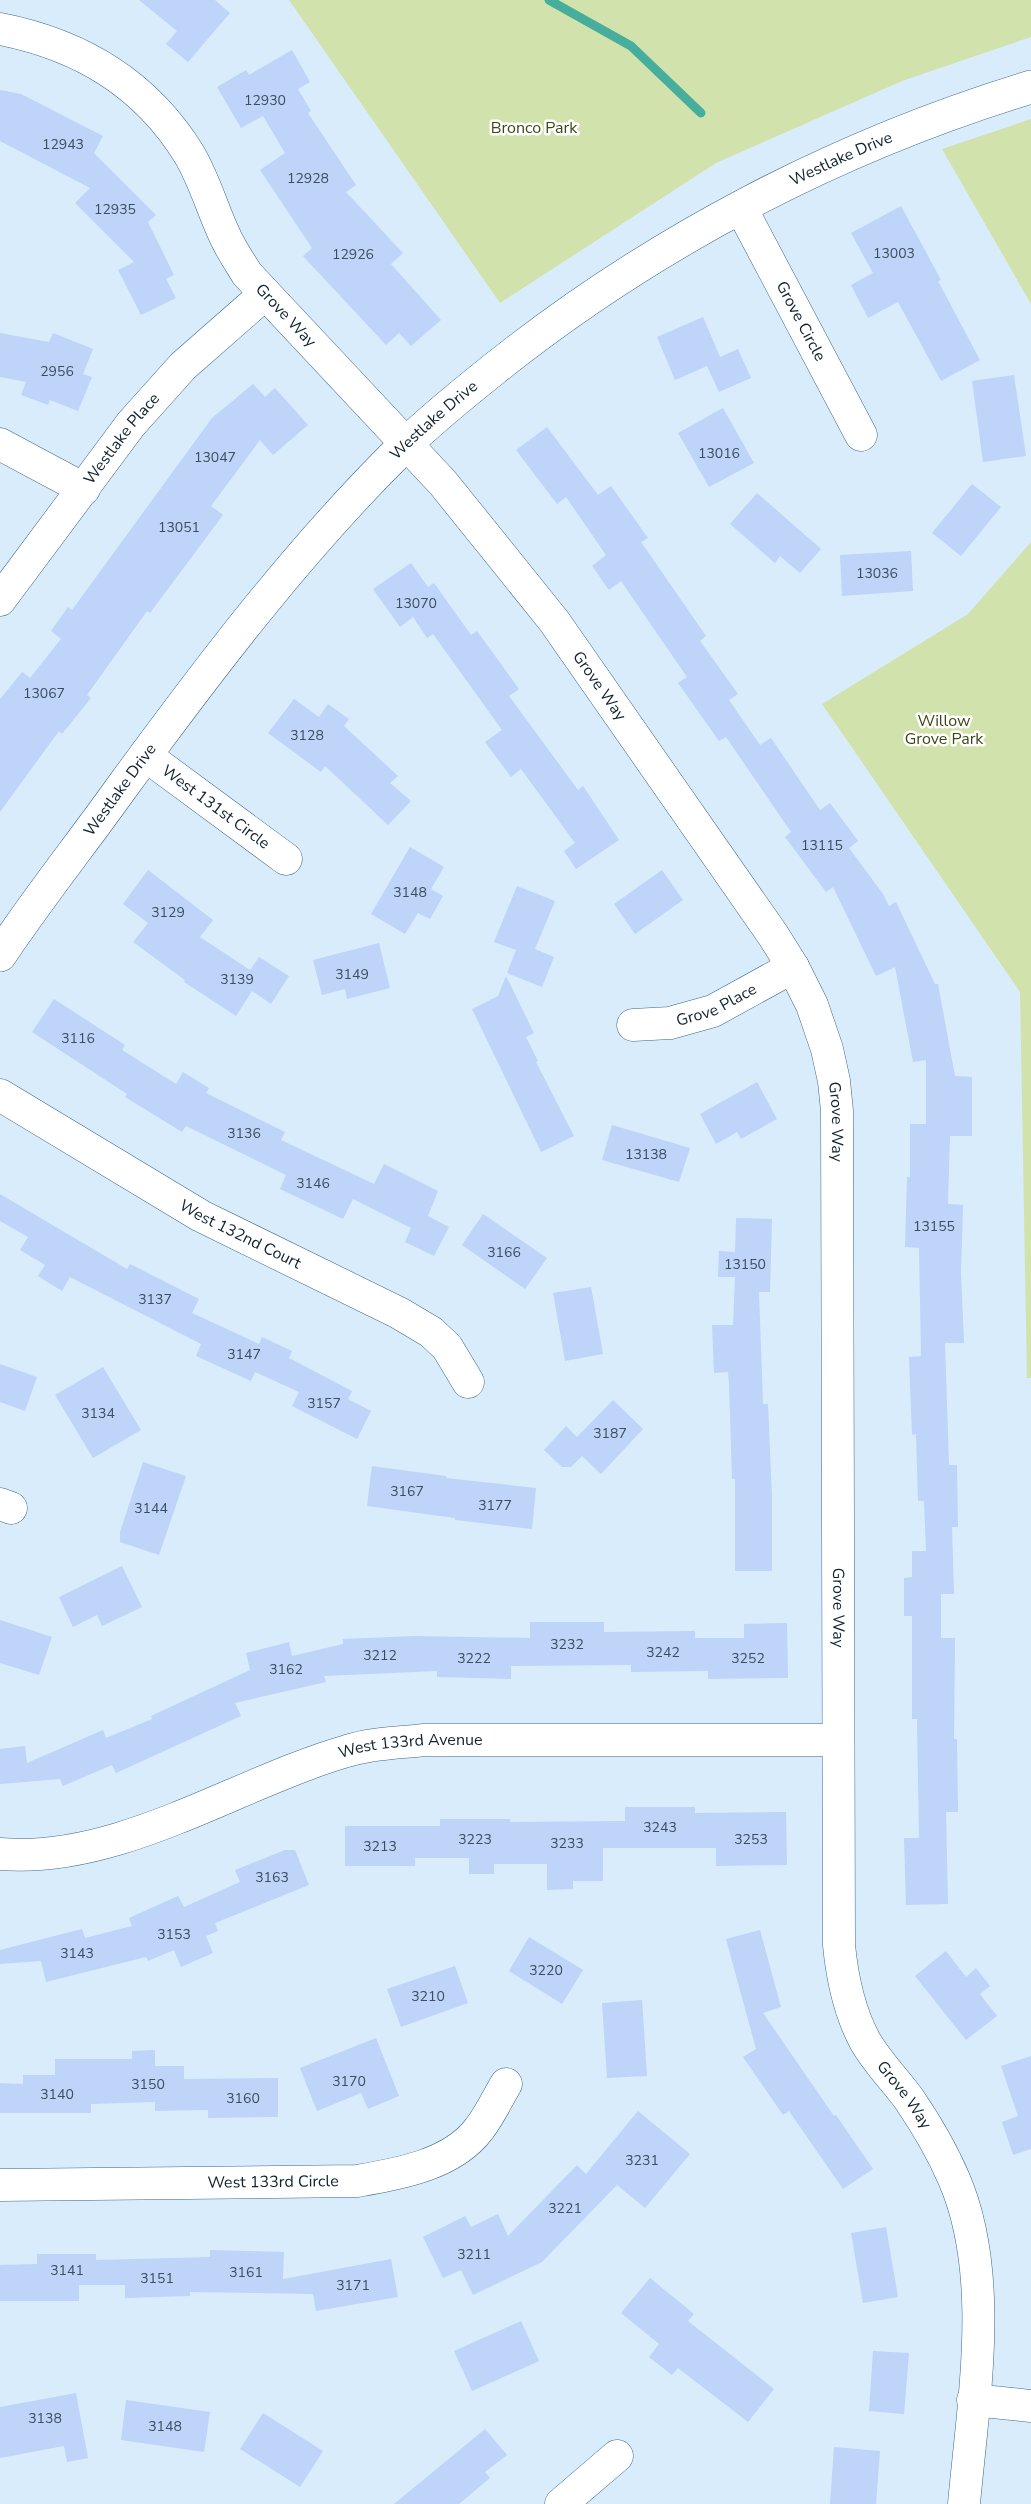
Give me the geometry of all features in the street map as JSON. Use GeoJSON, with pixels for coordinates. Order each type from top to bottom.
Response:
{"type":"FeatureCollection","features":[{"type":"Feature","properties":{"kind":"street","name":"Grove Way"},"geometry":{"type":"LineString","coordinates":[[0,29],[41,38],[95,61],[134,89],[189,154],[208,192],[225,237],[247,274],[443,483],[554,621],[773,935],[793,967],[812,1005],[827,1049],[834,1081],[837,1111],[840,1958],[851,2007],[865,2041],[933,2137],[955,2181],[970,2229],[977,2287],[976,2368],[964,2504]]}},
{"type":"Feature","properties":{"kind":"street","name":"Westlake Drive"},"geometry":{"type":"LineString","coordinates":[[0,955],[145,755],[267,596],[332,522],[406,444],[467,390],[579,304],[690,234],[804,175],[880,141],[1031,87]]}},
{"type":"Feature","properties":{"kind":"street","name":"Grove Circle"},"geometry":{"type":"LineString","coordinates":[[741,208],[861,435]]}},
{"type":"Feature","properties":{"kind":"street","name":"Westlake Place"},"geometry":{"type":"LineString","coordinates":[[0,600],[131,424],[183,366],[265,294]]}},
{"type":"Feature","properties":{"kind":"street"},"geometry":{"type":"LineString","coordinates":[[0,444],[84,489]]}},
{"type":"Feature","properties":{"kind":"street","name":"West 131st Circle"},"geometry":{"type":"LineString","coordinates":[[145,755],[286,859]]}},
{"type":"Feature","properties":{"kind":"street","name":"Grove Place"},"geometry":{"type":"LineString","coordinates":[[633,1025],[670,1023],[713,1011],[793,967]]}},
{"type":"Feature","properties":{"kind":"street","name":"West 132nd Court"},"geometry":{"type":"LineString","coordinates":[[0,1095],[201,1216],[399,1313],[431,1332],[447,1347],[468,1382]]}},
{"type":"Feature","properties":{"kind":"street","name":"West 133rd Avenue"},"geometry":{"type":"LineString","coordinates":[[0,1854],[45,1854],[82,1848],[152,1827],[314,1761],[374,1745],[435,1740],[838,1740]]}},
{"type":"Feature","properties":{"kind":"street","name":"West 133rd Circle"},"geometry":{"type":"LineString","coordinates":[[0,2185],[357,2181],[396,2174],[442,2157],[464,2144],[479,2129],[506,2084]]}},
{"type":"Feature","properties":{"kind":"street"},"geometry":{"type":"LineString","coordinates":[[973,2400],[1031,2406]]}},
{"type":"Feature","properties":{"kind":"street"},"geometry":{"type":"LineString","coordinates":[[561,2504],[617,2456]]}},
{"type":"Feature","properties":{"kind":"green space","name":"Bronco Park"},"geometry":{"type":"Polygon","coordinates":[[[289,0],[1031,0],[1031,37],[902,81],[716,163],[500,303],[289,0]]]}},
{"type":"Feature","properties":{"kind":"green space"},"geometry":{"type":"Polygon","coordinates":[[[1031,119],[1031,304],[942,149],[1031,119]]]}},
{"type":"Feature","properties":{"kind":"green space","name":"Willow Grove Park"},"geometry":{"type":"Polygon","coordinates":[[[1031,542],[1031,1378],[1027,1378],[1020,992],[822,704],[968,614],[1031,542]]]}},
{"type":"Feature","properties":{"kind":"building"},"geometry":{"type":"Polygon","coordinates":[[[139,0],[215,0],[230,13],[188,62],[166,44],[177,31],[139,0]]]}},
{"type":"Feature","properties":{"kind":"building"},"geometry":{"type":"Polygon","coordinates":[[[292,50],[310,82],[298,89],[311,111],[308,113],[356,185],[346,192],[403,253],[391,264],[441,320],[411,346],[399,333],[386,345],[303,256],[312,248],[260,170],[285,153],[263,116],[241,128],[217,87],[246,70],[249,75],[292,50]]]}},
{"type":"Feature","properties":{"kind":"building"},"geometry":{"type":"Polygon","coordinates":[[[0,90],[21,94],[103,136],[94,153],[156,215],[148,222],[174,275],[166,279],[176,298],[141,315],[118,270],[134,262],[75,203],[90,188],[0,141],[0,90]]]}},
{"type":"Feature","properties":{"kind":"building"},"geometry":{"type":"Polygon","coordinates":[[[901,206],[941,280],[938,281],[980,360],[941,381],[898,302],[868,318],[851,285],[873,273],[851,233],[901,206]]]}},
{"type":"Feature","properties":{"kind":"building"},"geometry":{"type":"Polygon","coordinates":[[[703,317],[720,357],[738,349],[751,378],[719,392],[707,366],[675,380],[657,337],[703,317]]]}},
{"type":"Feature","properties":{"kind":"building"},"geometry":{"type":"Polygon","coordinates":[[[0,333],[49,342],[53,333],[93,349],[83,374],[92,377],[78,411],[50,400],[48,405],[21,395],[26,382],[0,377],[0,333]]]}},
{"type":"Feature","properties":{"kind":"building"},"geometry":{"type":"Polygon","coordinates":[[[1014,375],[1026,456],[983,462],[972,381],[1014,375]]]}},
{"type":"Feature","properties":{"kind":"building"},"geometry":{"type":"Polygon","coordinates":[[[253,384],[265,397],[275,388],[308,425],[273,455],[260,440],[211,506],[223,515],[150,613],[147,611],[87,695],[91,698],[62,734],[59,731],[0,812],[0,699],[22,672],[30,678],[61,639],[51,631],[68,607],[72,610],[212,418],[253,384]]]}},
{"type":"Feature","properties":{"kind":"building"},"geometry":{"type":"Polygon","coordinates":[[[723,408],[754,463],[709,487],[678,433],[723,408]]]}},
{"type":"Feature","properties":{"kind":"building"},"geometry":{"type":"Polygon","coordinates":[[[547,427],[598,495],[611,486],[648,538],[641,542],[706,636],[700,641],[738,694],[729,700],[760,745],[771,738],[820,810],[830,803],[858,841],[849,848],[883,894],[889,906],[896,902],[935,984],[938,984],[955,1076],[972,1077],[972,1136],[950,1136],[948,1204],[963,1205],[961,1273],[964,1343],[945,1343],[949,1465],[957,1465],[958,1527],[952,1527],[954,1594],[941,1594],[941,1638],[955,1638],[954,1739],[957,1739],[958,1812],[946,1812],[948,1904],[906,1905],[904,1838],[919,1838],[917,1719],[912,1719],[912,1616],[904,1616],[904,1578],[912,1577],[912,1551],[926,1551],[924,1501],[918,1501],[916,1434],[912,1435],[909,1357],[921,1356],[919,1248],[905,1247],[907,1177],[910,1177],[910,1124],[926,1124],[926,1060],[913,1062],[895,967],[876,976],[833,887],[826,892],[785,837],[791,832],[726,737],[719,741],[678,683],[687,677],[621,581],[609,590],[592,566],[606,555],[566,497],[557,504],[516,450],[547,427]]]}},
{"type":"Feature","properties":{"kind":"building"},"geometry":{"type":"Polygon","coordinates":[[[972,484],[1001,507],[961,556],[932,533],[972,484]]]}},
{"type":"Feature","properties":{"kind":"building"},"geometry":{"type":"Polygon","coordinates":[[[757,493],[821,549],[800,573],[780,556],[775,563],[730,524],[757,493]]]}},
{"type":"Feature","properties":{"kind":"building"},"geometry":{"type":"Polygon","coordinates":[[[911,551],[913,591],[842,596],[840,555],[911,551]]]}},
{"type":"Feature","properties":{"kind":"building"},"geometry":{"type":"Polygon","coordinates":[[[411,563],[428,587],[434,583],[471,635],[477,631],[519,689],[509,696],[578,790],[583,786],[619,840],[576,869],[564,851],[575,843],[521,769],[511,777],[485,742],[502,730],[433,634],[427,638],[413,617],[400,627],[373,589],[411,563]]]}},
{"type":"Feature","properties":{"kind":"building"},"geometry":{"type":"Polygon","coordinates":[[[294,699],[319,717],[328,704],[349,719],[344,726],[398,776],[390,783],[411,801],[388,825],[325,766],[321,772],[268,733],[294,699]]]}},
{"type":"Feature","properties":{"kind":"building"},"geometry":{"type":"Polygon","coordinates":[[[410,847],[444,867],[431,889],[443,896],[430,919],[418,913],[405,934],[371,914],[410,847]]]}},
{"type":"Feature","properties":{"kind":"building"},"geometry":{"type":"Polygon","coordinates":[[[148,870],[213,920],[200,937],[250,970],[259,957],[289,976],[271,1004],[252,991],[236,1016],[184,982],[185,980],[133,942],[148,923],[123,904],[148,870]]]}},
{"type":"Feature","properties":{"kind":"building"},"geometry":{"type":"Polygon","coordinates":[[[662,870],[683,900],[635,934],[614,904],[662,870]]]}},
{"type":"Feature","properties":{"kind":"building"},"geometry":{"type":"Polygon","coordinates":[[[517,886],[555,901],[535,949],[554,957],[542,987],[507,973],[516,950],[494,942],[517,886]]]}},
{"type":"Feature","properties":{"kind":"building"},"geometry":{"type":"Polygon","coordinates":[[[379,943],[390,988],[347,999],[345,989],[322,995],[313,960],[379,943]]]}},
{"type":"Feature","properties":{"kind":"building"},"geometry":{"type":"Polygon","coordinates":[[[506,976],[534,1033],[526,1037],[538,1061],[536,1062],[574,1136],[541,1152],[472,1009],[498,996],[506,976]]]}},
{"type":"Feature","properties":{"kind":"building"},"geometry":{"type":"Polygon","coordinates":[[[54,999],[125,1045],[122,1050],[176,1084],[183,1072],[209,1088],[206,1093],[285,1132],[281,1140],[374,1184],[384,1164],[438,1191],[428,1216],[449,1227],[434,1256],[405,1242],[411,1228],[353,1199],[343,1219],[280,1189],[286,1175],[186,1126],[182,1132],[125,1097],[127,1094],[32,1032],[54,999]]]}},
{"type":"Feature","properties":{"kind":"building"},"geometry":{"type":"Polygon","coordinates":[[[757,1082],[777,1119],[741,1139],[737,1132],[716,1144],[700,1114],[757,1082]]]}},
{"type":"Feature","properties":{"kind":"building"},"geometry":{"type":"Polygon","coordinates":[[[612,1125],[690,1148],[679,1182],[602,1160],[612,1125]]]}},
{"type":"Feature","properties":{"kind":"building"},"geometry":{"type":"Polygon","coordinates":[[[0,1194],[127,1269],[130,1264],[199,1299],[192,1313],[259,1344],[262,1337],[292,1351],[289,1358],[352,1391],[348,1399],[371,1411],[357,1439],[292,1406],[299,1392],[255,1372],[251,1381],[196,1356],[201,1344],[70,1277],[62,1291],[38,1276],[45,1265],[20,1250],[28,1237],[0,1221],[0,1194]]]}},
{"type":"Feature","properties":{"kind":"building"},"geometry":{"type":"Polygon","coordinates":[[[483,1214],[547,1258],[525,1289],[462,1245],[483,1214]]]}},
{"type":"Feature","properties":{"kind":"building"},"geometry":{"type":"Polygon","coordinates":[[[736,1218],[772,1219],[770,1292],[759,1292],[763,1404],[768,1404],[772,1571],[735,1571],[735,1479],[732,1479],[728,1372],[714,1373],[712,1325],[733,1325],[735,1277],[718,1277],[719,1251],[735,1252],[736,1218]]]}},
{"type":"Feature","properties":{"kind":"building"},"geometry":{"type":"Polygon","coordinates":[[[591,1287],[603,1354],[565,1361],[553,1293],[591,1287]]]}},
{"type":"Feature","properties":{"kind":"building"},"geometry":{"type":"Polygon","coordinates":[[[0,1364],[37,1377],[25,1411],[0,1402],[0,1364]]]}},
{"type":"Feature","properties":{"kind":"building"},"geometry":{"type":"Polygon","coordinates":[[[103,1367],[141,1430],[93,1458],[55,1395],[103,1367]]]}},
{"type":"Feature","properties":{"kind":"building"},"geometry":{"type":"Polygon","coordinates":[[[613,1400],[643,1429],[601,1474],[582,1456],[571,1467],[562,1467],[544,1450],[566,1426],[577,1437],[613,1400]]]}},
{"type":"Feature","properties":{"kind":"building"},"geometry":{"type":"Polygon","coordinates":[[[143,1462],[186,1476],[159,1555],[120,1542],[120,1532],[143,1462]]]}},
{"type":"Feature","properties":{"kind":"building"},"geometry":{"type":"Polygon","coordinates":[[[372,1466],[446,1476],[446,1478],[536,1488],[532,1529],[367,1506],[372,1466]]]}},
{"type":"Feature","properties":{"kind":"building"},"geometry":{"type":"Polygon","coordinates":[[[122,1566],[142,1607],[102,1626],[97,1615],[73,1627],[59,1597],[122,1566]]]}},
{"type":"Feature","properties":{"kind":"building"},"geometry":{"type":"Polygon","coordinates":[[[0,1620],[52,1637],[39,1675],[0,1663],[0,1620]]]}},
{"type":"Feature","properties":{"kind":"building"},"geometry":{"type":"Polygon","coordinates":[[[530,1622],[604,1622],[604,1632],[695,1631],[695,1638],[744,1638],[744,1624],[787,1623],[788,1678],[708,1679],[708,1671],[631,1672],[631,1665],[511,1666],[511,1679],[437,1677],[437,1671],[324,1676],[326,1682],[235,1703],[241,1716],[116,1773],[112,1765],[63,1786],[60,1779],[0,1784],[0,1749],[25,1746],[27,1763],[103,1730],[106,1738],[152,1719],[151,1716],[250,1670],[246,1653],[289,1642],[292,1656],[343,1644],[343,1639],[415,1636],[530,1638],[530,1622]]]}},
{"type":"Feature","properties":{"kind":"building"},"geometry":{"type":"Polygon","coordinates":[[[625,1807],[695,1807],[695,1813],[786,1812],[787,1865],[716,1866],[716,1848],[603,1848],[603,1881],[573,1881],[573,1889],[547,1890],[547,1864],[494,1864],[494,1874],[469,1874],[469,1858],[415,1858],[415,1866],[345,1866],[345,1826],[440,1826],[440,1819],[510,1819],[510,1822],[625,1821],[625,1807]]]}},
{"type":"Feature","properties":{"kind":"building"},"geometry":{"type":"Polygon","coordinates":[[[285,1850],[295,1850],[309,1885],[215,1923],[218,1931],[206,1936],[213,1953],[181,1967],[174,1950],[148,1961],[146,1957],[46,1982],[41,1961],[0,1964],[0,1950],[82,1929],[85,1938],[132,1926],[129,1918],[178,1896],[184,1907],[240,1882],[235,1870],[285,1850]]]}},
{"type":"Feature","properties":{"kind":"building"},"geometry":{"type":"Polygon","coordinates":[[[760,1930],[781,2007],[763,2013],[873,2169],[843,2189],[789,2111],[783,2115],[743,2057],[756,2049],[726,1939],[760,1930]]]}},
{"type":"Feature","properties":{"kind":"building"},"geometry":{"type":"Polygon","coordinates":[[[529,1937],[583,1970],[562,2004],[509,1971],[529,1937]]]}},
{"type":"Feature","properties":{"kind":"building"},"geometry":{"type":"Polygon","coordinates":[[[946,1951],[966,1977],[976,1968],[990,1986],[980,1994],[997,2016],[966,2040],[915,1976],[946,1951]]]}},
{"type":"Feature","properties":{"kind":"building"},"geometry":{"type":"Polygon","coordinates":[[[455,1966],[468,2003],[401,2027],[387,1989],[455,1966]]]}},
{"type":"Feature","properties":{"kind":"building"},"geometry":{"type":"Polygon","coordinates":[[[642,2000],[647,2076],[607,2078],[602,2003],[642,2000]]]}},
{"type":"Feature","properties":{"kind":"building"},"geometry":{"type":"Polygon","coordinates":[[[376,2038],[399,2096],[368,2109],[361,2093],[317,2111],[300,2068],[376,2038]]]}},
{"type":"Feature","properties":{"kind":"building"},"geometry":{"type":"Polygon","coordinates":[[[155,2050],[155,2066],[184,2066],[184,2079],[278,2078],[278,2117],[208,2118],[208,2110],[155,2111],[155,2102],[91,2104],[91,2113],[0,2113],[0,2083],[23,2084],[23,2075],[55,2075],[55,2059],[132,2059],[132,2051],[155,2050]]]}},
{"type":"Feature","properties":{"kind":"building"},"geometry":{"type":"Polygon","coordinates":[[[1031,2056],[1031,2149],[1013,2155],[1002,2122],[1018,2116],[1001,2066],[1031,2056]]]}},
{"type":"Feature","properties":{"kind":"building"},"geometry":{"type":"Polygon","coordinates":[[[638,2111],[690,2154],[645,2208],[617,2185],[542,2262],[473,2295],[461,2270],[443,2278],[423,2237],[465,2216],[471,2227],[498,2214],[508,2236],[577,2165],[586,2174],[638,2111]]]}},
{"type":"Feature","properties":{"kind":"building"},"geometry":{"type":"Polygon","coordinates":[[[886,2227],[898,2297],[863,2303],[851,2233],[886,2227]]]}},
{"type":"Feature","properties":{"kind":"building"},"geometry":{"type":"Polygon","coordinates":[[[210,2250],[284,2252],[283,2279],[391,2259],[398,2297],[316,2311],[313,2294],[190,2292],[190,2296],[125,2298],[125,2285],[79,2285],[79,2301],[0,2301],[0,2265],[37,2264],[37,2254],[96,2254],[96,2260],[210,2257],[210,2250]]]}},
{"type":"Feature","properties":{"kind":"building"},"geometry":{"type":"Polygon","coordinates":[[[650,2278],[694,2314],[688,2321],[774,2389],[748,2422],[678,2368],[672,2375],[649,2357],[659,2344],[621,2313],[650,2278]]]}},
{"type":"Feature","properties":{"kind":"building"},"geometry":{"type":"Polygon","coordinates":[[[521,2321],[539,2361],[472,2391],[454,2351],[521,2321]]]}},
{"type":"Feature","properties":{"kind":"building"},"geometry":{"type":"Polygon","coordinates":[[[873,2351],[909,2353],[904,2414],[869,2411],[873,2351]]]}},
{"type":"Feature","properties":{"kind":"building"},"geometry":{"type":"Polygon","coordinates":[[[76,2393],[88,2458],[67,2462],[64,2446],[0,2458],[0,2407],[76,2393]]]}},
{"type":"Feature","properties":{"kind":"building"},"geometry":{"type":"Polygon","coordinates":[[[126,2400],[210,2412],[204,2452],[121,2440],[126,2400]]]}},
{"type":"Feature","properties":{"kind":"building"},"geometry":{"type":"Polygon","coordinates":[[[263,2413],[323,2451],[300,2487],[240,2449],[263,2413]]]}},
{"type":"Feature","properties":{"kind":"building"},"geometry":{"type":"Polygon","coordinates":[[[485,2429],[507,2455],[485,2472],[490,2478],[459,2504],[394,2504],[485,2429]]]}},
{"type":"Feature","properties":{"kind":"building"},"geometry":{"type":"Polygon","coordinates":[[[834,2447],[880,2451],[876,2504],[830,2504],[834,2447]]]}},
{"type":"Feature","properties":{"kind":"waterway"},"geometry":{"type":"LineString","coordinates":[[549,0],[631,46],[701,113]]}}]}
